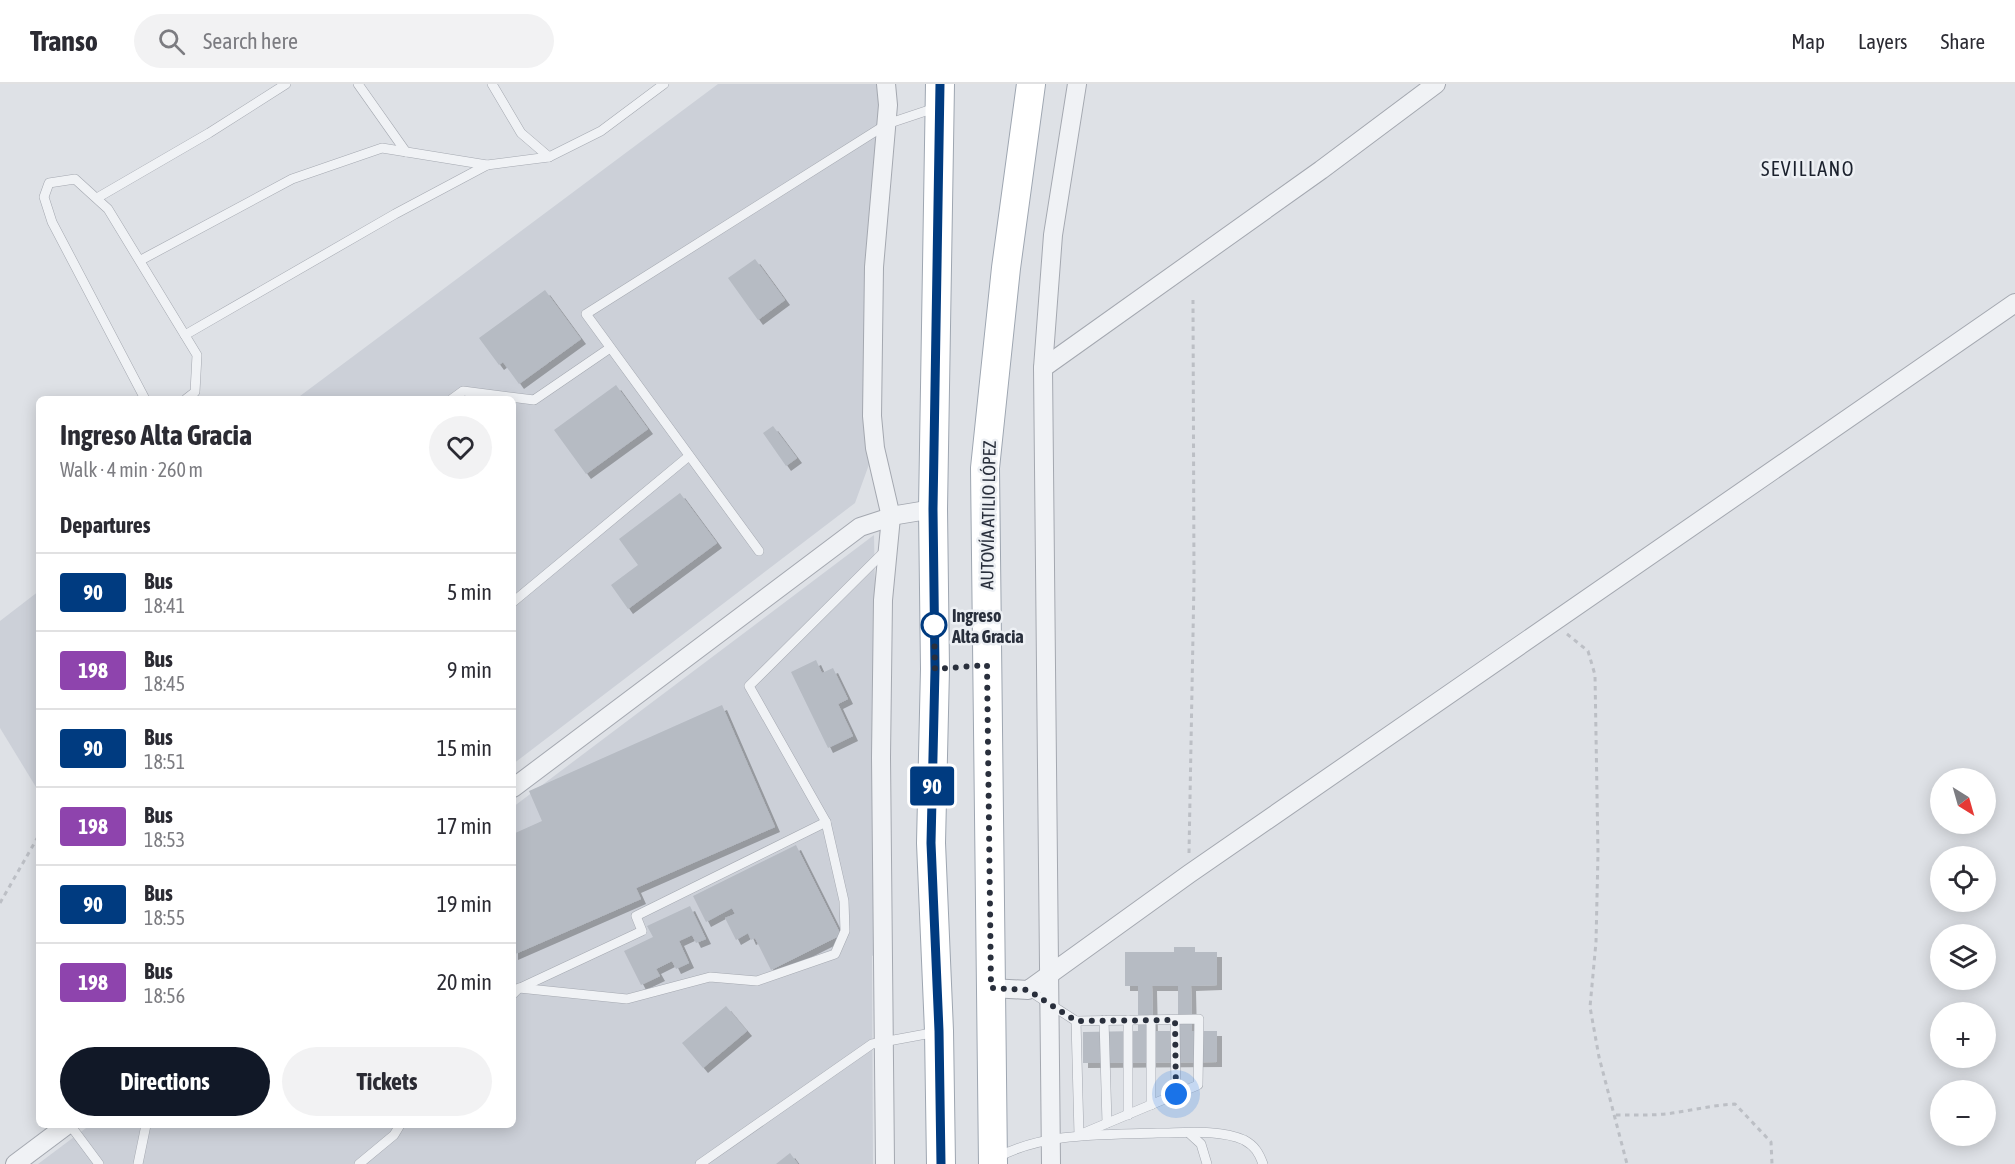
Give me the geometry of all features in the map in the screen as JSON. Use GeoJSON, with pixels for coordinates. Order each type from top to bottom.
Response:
{"type":"FeatureCollection","features":[{"type":"Feature","properties":{"kind":"main road","name":"AUTOVÍA ATILIO LÓPEZ"},"geometry":{"type":"LineString","coordinates":[[993,1162],[985,468],[1006,268],[1031,84]]}},
{"type":"Feature","properties":{"kind":"main road"},"geometry":{"type":"LineString","coordinates":[[940,95],[933,509],[935,669],[931,843],[939,1031],[941,1164]]}},
{"type":"Feature","properties":{"kind":"street"},"geometry":{"type":"LineString","coordinates":[[885,1164],[881,757],[883,600],[891,517],[875,448],[872,416],[874,267],[887,124],[886,84]]}},
{"type":"Feature","properties":{"kind":"street"},"geometry":{"type":"LineString","coordinates":[[1051,1164],[1051,973],[1043,368],[1053,235],[1077,84]]}},
{"type":"Feature","properties":{"kind":"street"},"geometry":{"type":"LineString","coordinates":[[1043,368],[1322,170],[1436,84]]}},
{"type":"Feature","properties":{"kind":"street"},"geometry":{"type":"LineString","coordinates":[[991,988],[1028,990],[1189,874],[2015,303]]}},
{"type":"Feature","properties":{"kind":"street"},"geometry":{"type":"LineString","coordinates":[[516,786],[860,528],[891,517],[933,509]]}},
{"type":"Feature","properties":{"kind":"street"},"geometry":{"type":"LineString","coordinates":[[15,1164],[64,1128]]}},
{"type":"Feature","properties":{"kind":"lane"},"geometry":{"type":"LineString","coordinates":[[97,198],[209,133],[286,84]]}},
{"type":"Feature","properties":{"kind":"lane"},"geometry":{"type":"LineString","coordinates":[[358,84],[406,152]]}},
{"type":"Feature","properties":{"kind":"lane"},"geometry":{"type":"LineString","coordinates":[[492,84],[521,133],[549,157]]}},
{"type":"Feature","properties":{"kind":"lane"},"geometry":{"type":"LineString","coordinates":[[141,260],[292,179],[382,148],[488,165],[549,157],[601,132],[664,84]]}},
{"type":"Feature","properties":{"kind":"lane"},"geometry":{"type":"LineString","coordinates":[[759,551],[586,314],[887,124],[940,95]]}},
{"type":"Feature","properties":{"kind":"lane"},"geometry":{"type":"LineString","coordinates":[[185,335],[394,214],[488,165]]}},
{"type":"Feature","properties":{"kind":"lane"},"geometry":{"type":"LineString","coordinates":[[143,396],[52,222],[44,197],[49,183],[75,179],[108,209],[141,260],[197,356],[195,392],[190,396]]}},
{"type":"Feature","properties":{"kind":"lane"},"geometry":{"type":"LineString","coordinates":[[516,398],[534,400],[610,348]]}},
{"type":"Feature","properties":{"kind":"lane"},"geometry":{"type":"LineString","coordinates":[[456,396],[463,391],[502,396]]}},
{"type":"Feature","properties":{"kind":"lane"},"geometry":{"type":"LineString","coordinates":[[516,600],[689,456]]}},
{"type":"Feature","properties":{"kind":"lane"},"geometry":{"type":"LineString","coordinates":[[516,991],[627,999],[710,977],[757,981],[835,954],[845,931],[844,901],[826,822],[749,686],[888,548]]}},
{"type":"Feature","properties":{"kind":"lane"},"geometry":{"type":"LineString","coordinates":[[516,991],[642,931],[636,916],[826,822]]}},
{"type":"Feature","properties":{"kind":"lane"},"geometry":{"type":"LineString","coordinates":[[1028,990],[1076,1021],[1199,1019],[1198,1085],[1079,1135]]}},
{"type":"Feature","properties":{"kind":"lane"},"geometry":{"type":"LineString","coordinates":[[1104,1020],[1107,1123]]}},
{"type":"Feature","properties":{"kind":"lane"},"geometry":{"type":"LineString","coordinates":[[1128,1020],[1128,1114]]}},
{"type":"Feature","properties":{"kind":"lane"},"geometry":{"type":"LineString","coordinates":[[1151,1020],[1151,1105]]}},
{"type":"Feature","properties":{"kind":"lane"},"geometry":{"type":"LineString","coordinates":[[1175,1020],[1176,1094]]}},
{"type":"Feature","properties":{"kind":"lane"},"geometry":{"type":"LineString","coordinates":[[1076,1021],[1079,1135]]}},
{"type":"Feature","properties":{"kind":"lane"},"geometry":{"type":"LineString","coordinates":[[700,1164],[872,1044],[939,1031]]}},
{"type":"Feature","properties":{"kind":"lane"},"geometry":{"type":"LineString","coordinates":[[70,1128],[99,1164]]}},
{"type":"Feature","properties":{"kind":"lane"},"geometry":{"type":"LineString","coordinates":[[138,1164],[146,1128]]}},
{"type":"Feature","properties":{"kind":"lane"},"geometry":{"type":"LineString","coordinates":[[359,1164],[394,1135],[398,1128]]}},
{"type":"Feature","properties":{"kind":"lane"},"geometry":{"type":"LineString","coordinates":[[993,1162],[1011,1150],[1079,1135],[1189,1133],[1220,1134],[1243,1140],[1258,1149],[1263,1164]]}},
{"type":"Feature","properties":{"kind":"lane"},"geometry":{"type":"LineString","coordinates":[[1189,1133],[1201,1144],[1207,1164]]}},
{"type":"Feature","properties":{"kind":"path"},"geometry":{"type":"LineString","coordinates":[[1189,874],[1194,581],[1193,300]]}},
{"type":"Feature","properties":{"kind":"path"},"geometry":{"type":"LineString","coordinates":[[1529,639],[1567,634],[1588,651],[1595,675],[1596,942],[1590,1007],[1599,1057],[1627,1164]]}},
{"type":"Feature","properties":{"kind":"path"},"geometry":{"type":"LineString","coordinates":[[0,903],[36,840]]}},
{"type":"Feature","properties":{"kind":"path"},"geometry":{"type":"LineString","coordinates":[[1616,1115],[1652,1115],[1680,1112],[1704,1106],[1736,1104],[1770,1142],[1772,1164]]}},
{"type":"Feature","properties":{"kind":"shaded area"},"geometry":{"type":"Polygon","coordinates":[[[718,84],[886,84],[875,448],[855,503],[516,762],[516,396],[300,396],[718,84]]]}},
{"type":"Feature","properties":{"kind":"shaded area"},"geometry":{"type":"Polygon","coordinates":[[[874,535],[882,949],[872,956],[873,1164],[38,1164],[86,1128],[516,1128],[516,805],[874,535]]]}},
{"type":"Feature","properties":{"kind":"shaded area"},"geometry":{"type":"Polygon","coordinates":[[[36,593],[36,787],[0,728],[0,621],[36,593]]]}},
{"type":"Feature","properties":{"kind":"building"},"geometry":{"type":"Polygon","coordinates":[[[755,259],[785,300],[758,320],[728,278],[755,259]]]}},
{"type":"Feature","properties":{"kind":"building"},"geometry":{"type":"Polygon","coordinates":[[[545,290],[581,339],[519,384],[503,362],[499,365],[479,338],[545,290]]]}},
{"type":"Feature","properties":{"kind":"building"},"geometry":{"type":"Polygon","coordinates":[[[616,385],[648,429],[586,474],[554,430],[616,385]]]}},
{"type":"Feature","properties":{"kind":"building"},"geometry":{"type":"Polygon","coordinates":[[[773,426],[797,458],[786,466],[763,433],[773,426]]]}},
{"type":"Feature","properties":{"kind":"building"},"geometry":{"type":"Polygon","coordinates":[[[680,493],[717,543],[628,609],[611,585],[638,565],[619,539],[680,493]]]}},
{"type":"Feature","properties":{"kind":"building"},"geometry":{"type":"Polygon","coordinates":[[[816,660],[822,673],[833,668],[848,699],[838,704],[853,736],[828,748],[791,672],[816,660]]]}},
{"type":"Feature","properties":{"kind":"building"},"geometry":{"type":"Polygon","coordinates":[[[722,705],[775,827],[636,888],[641,899],[516,954],[516,833],[542,821],[529,791],[722,705]]]}},
{"type":"Feature","properties":{"kind":"building"},"geometry":{"type":"Polygon","coordinates":[[[796,845],[841,935],[771,970],[755,938],[751,940],[748,933],[736,940],[725,918],[735,914],[732,908],[706,922],[693,896],[796,845]]]}},
{"type":"Feature","properties":{"kind":"building"},"geometry":{"type":"Polygon","coordinates":[[[690,906],[706,939],[696,943],[692,935],[679,941],[689,963],[676,969],[672,961],[656,969],[660,976],[641,985],[624,951],[653,937],[647,926],[690,906]]]}},
{"type":"Feature","properties":{"kind":"building"},"geometry":{"type":"Polygon","coordinates":[[[1174,947],[1195,947],[1195,952],[1217,952],[1217,985],[1191,986],[1192,1031],[1217,1031],[1217,1062],[1083,1063],[1083,1032],[1138,1031],[1138,986],[1125,986],[1125,952],[1174,952],[1174,947]],[[1152,986],[1153,1031],[1178,1031],[1178,986],[1152,986]]]}},
{"type":"Feature","properties":{"kind":"building"},"geometry":{"type":"Polygon","coordinates":[[[726,1006],[747,1031],[703,1068],[682,1043],[726,1006]]]}},
{"type":"Feature","properties":{"kind":"building"},"geometry":{"type":"Polygon","coordinates":[[[790,1153],[798,1164],[776,1164],[790,1153]]]}},
{"type":"Feature","properties":{"kind":"bus line","name":"90"},"geometry":{"type":"LineString","coordinates":[[940,84],[933,509],[935,669],[931,843],[939,1031],[941,1164]]}},
{"type":"Feature","properties":{"kind":"place","name":"Ingreso Alta Gracia"},"geometry":{"type":"Point","coordinates":[934,625]}},
{"type":"Feature","properties":{"kind":"district","name":"SEVILLANO"},"geometry":{"type":"Point","coordinates":[1808,168]}},
{"type":"Feature","properties":{"kind":"route"},"geometry":{"type":"LineString","coordinates":[[934,625],[934,623],[935,669],[987,665],[991,988],[1028,990],[1076,1021],[1175,1020],[1176,1094]]}}]}
